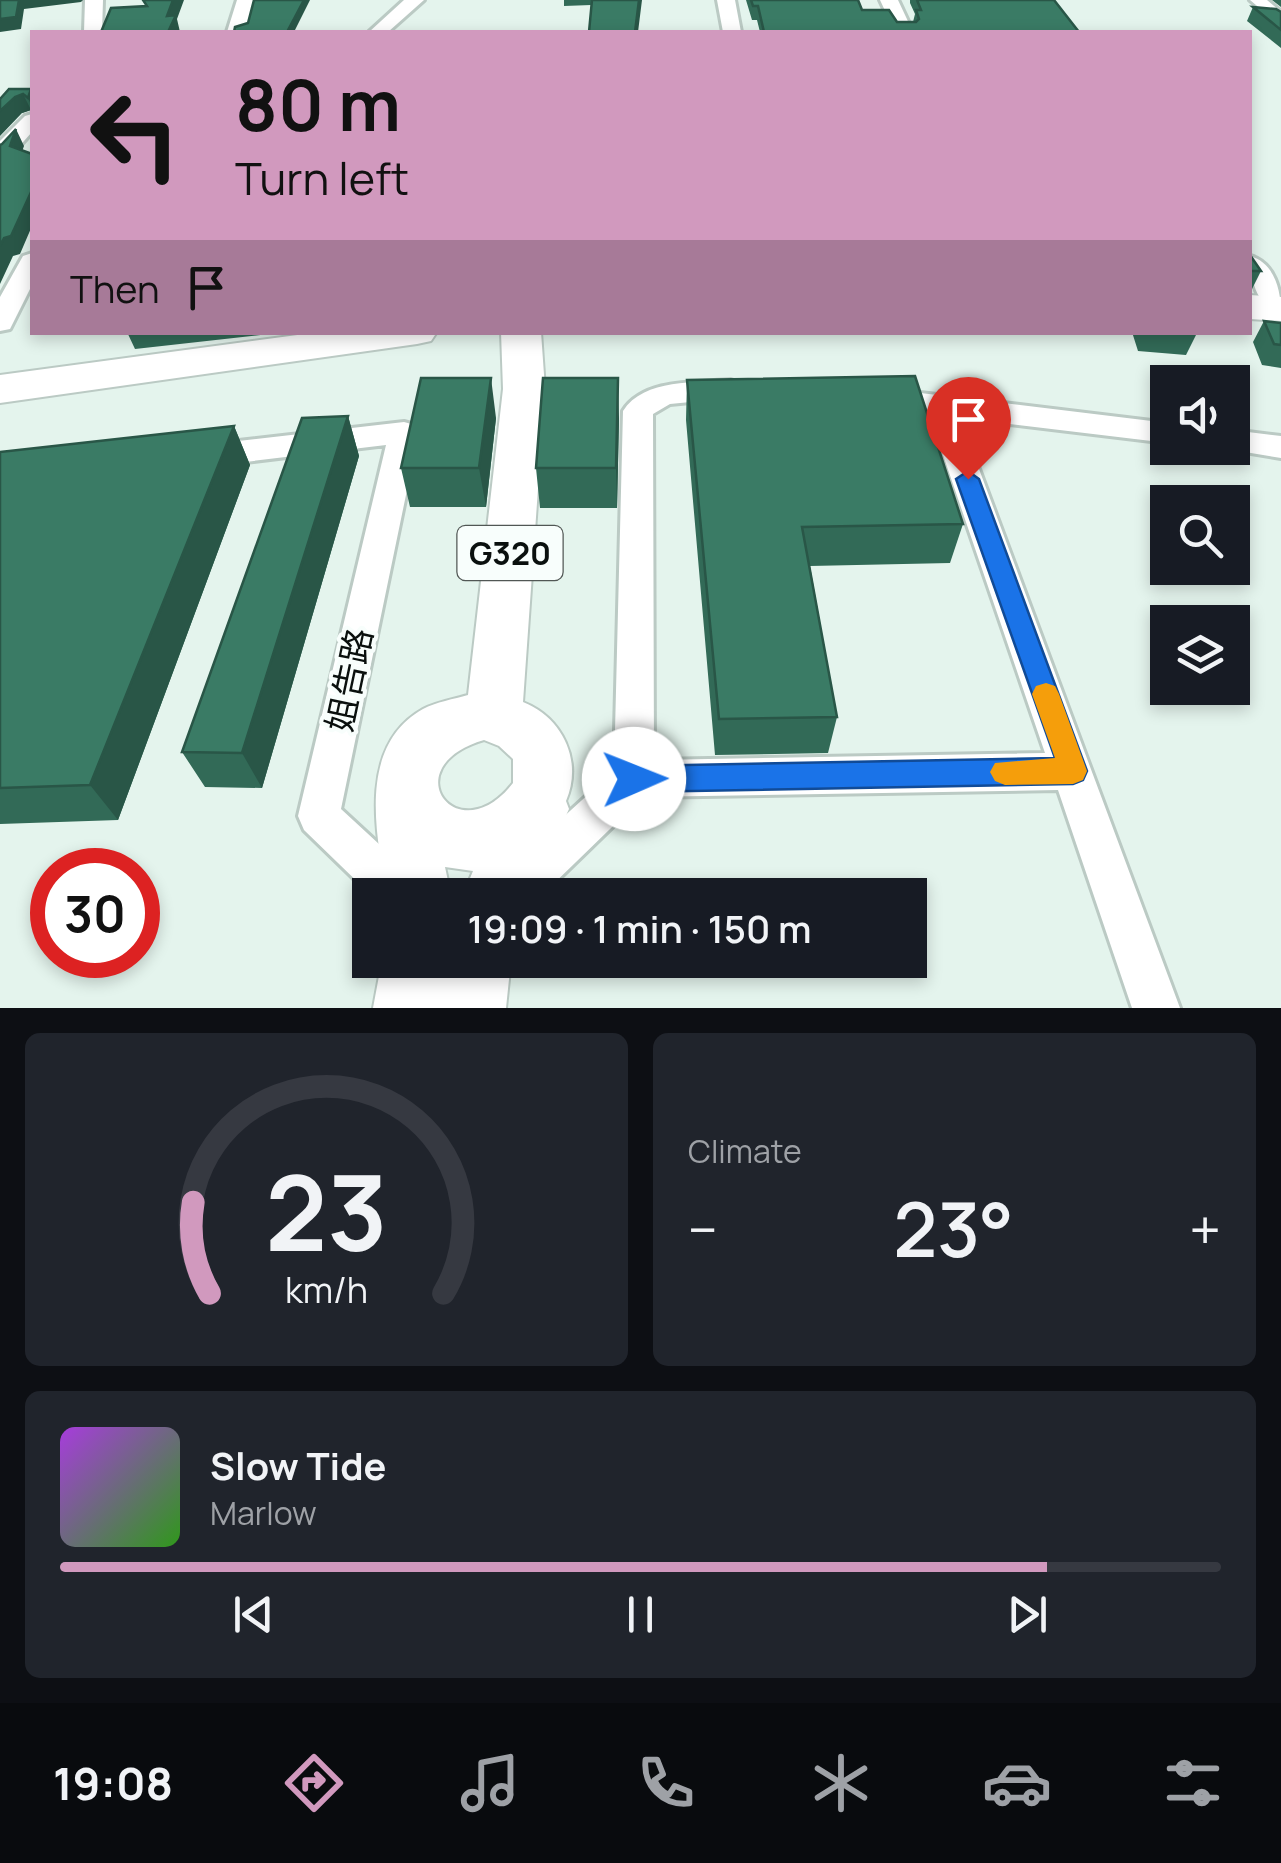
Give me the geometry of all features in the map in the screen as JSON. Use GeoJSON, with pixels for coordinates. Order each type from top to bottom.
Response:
{"type":"FeatureCollection","features":[{"type":"Feature","properties":{"kind":"highway"},"geometry":{"type":"LineString","coordinates":[[1252,307],[1281,307]]}},
{"type":"Feature","properties":{"kind":"highway"},"geometry":{"type":"LineString","coordinates":[[0,389],[395,335]]}},
{"type":"Feature","properties":{"kind":"highway","name":"G320"},"geometry":{"type":"LineString","coordinates":[[494,717],[524,389],[521,335]]}},
{"type":"Feature","properties":{"kind":"highway"},"geometry":{"type":"LineString","coordinates":[[416,878],[404,818],[413,758],[425,740],[442,726],[463,718],[494,717],[522,728],[536,742],[543,760],[537,818],[504,878]]}},
{"type":"Feature","properties":{"kind":"highway"},"geometry":{"type":"LineString","coordinates":[[407,778],[408,798],[418,817],[434,831],[454,839],[478,840],[501,833],[522,820],[536,802],[543,781]]}},
{"type":"Feature","properties":{"kind":"highway"},"geometry":{"type":"LineString","coordinates":[[408,1008],[413,978]]}},
{"type":"Feature","properties":{"kind":"highway"},"geometry":{"type":"LineString","coordinates":[[471,1008],[474,978]]}},
{"type":"Feature","properties":{"kind":"street"},"geometry":{"type":"LineString","coordinates":[[93,30],[94,0]]}},
{"type":"Feature","properties":{"kind":"street"},"geometry":{"type":"LineString","coordinates":[[237,30],[246,0]]}},
{"type":"Feature","properties":{"kind":"street"},"geometry":{"type":"LineString","coordinates":[[380,30],[415,0]]}},
{"type":"Feature","properties":{"kind":"street"},"geometry":{"type":"LineString","coordinates":[[726,0],[732,30]]}},
{"type":"Feature","properties":{"kind":"street"},"geometry":{"type":"LineString","coordinates":[[889,0],[903,30]]}},
{"type":"Feature","properties":{"kind":"street"},"geometry":{"type":"LineString","coordinates":[[1258,1],[1281,21]]}},
{"type":"Feature","properties":{"kind":"street"},"geometry":{"type":"LineString","coordinates":[[0,154],[30,122]]}},
{"type":"Feature","properties":{"kind":"street"},"geometry":{"type":"LineString","coordinates":[[0,323],[30,265]]}},
{"type":"Feature","properties":{"kind":"street"},"geometry":{"type":"LineString","coordinates":[[1252,267],[1281,307]]}},
{"type":"Feature","properties":{"kind":"street"},"geometry":{"type":"LineString","coordinates":[[634,779],[638,411],[645,402],[659,397],[756,388]]}},
{"type":"Feature","properties":{"kind":"street"},"geometry":{"type":"LineString","coordinates":[[847,394],[1150,431]]}},
{"type":"Feature","properties":{"kind":"street"},"geometry":{"type":"LineString","coordinates":[[941,406],[1156,1008]]}},
{"type":"Feature","properties":{"kind":"street","name":"姐告路"},"geometry":{"type":"LineString","coordinates":[[178,459],[404,432],[319,816],[384,878]]}},
{"type":"Feature","properties":{"kind":"street"},"geometry":{"type":"LineString","coordinates":[[1250,443],[1281,447]]}},
{"type":"Feature","properties":{"kind":"street"},"geometry":{"type":"LineString","coordinates":[[528,878],[634,779],[1073,771]]}},
{"type":"Feature","properties":{"kind":"building"},"geometry":{"type":"Polygon","coordinates":[[[0,0],[19,0],[16,17],[0,19],[0,0]]]}},
{"type":"Feature","properties":{"kind":"building"},"geometry":{"type":"Polygon","coordinates":[[[143,0],[173,0],[167,16],[176,15],[169,30],[102,30],[111,8],[147,6],[143,0]]]}},
{"type":"Feature","properties":{"kind":"building"},"geometry":{"type":"Polygon","coordinates":[[[254,0],[304,0],[288,30],[234,30],[248,23],[254,0]]]}},
{"type":"Feature","properties":{"kind":"building"},"geometry":{"type":"Polygon","coordinates":[[[592,0],[639,0],[635,30],[589,30],[592,0]]]}},
{"type":"Feature","properties":{"kind":"building"},"geometry":{"type":"Polygon","coordinates":[[[751,0],[858,0],[862,10],[889,10],[897,22],[916,22],[916,10],[921,10],[917,0],[1054,0],[1077,30],[764,30],[758,6],[753,6],[751,0]]]}},
{"type":"Feature","properties":{"kind":"building"},"geometry":{"type":"Polygon","coordinates":[[[1253,7],[1281,12],[1281,30],[1253,7]]]}},
{"type":"Feature","properties":{"kind":"building"},"geometry":{"type":"Polygon","coordinates":[[[9,89],[30,89],[28,98],[23,94],[15,97],[0,111],[0,99],[9,89]]]}},
{"type":"Feature","properties":{"kind":"building"},"geometry":{"type":"Polygon","coordinates":[[[16,129],[10,146],[30,153],[30,194],[11,236],[4,238],[0,246],[0,145],[16,129]]]}},
{"type":"Feature","properties":{"kind":"building"},"geometry":{"type":"Polygon","coordinates":[[[1264,321],[1281,323],[1281,345],[1274,344],[1264,321]]]}},
{"type":"Feature","properties":{"kind":"building"},"geometry":{"type":"Polygon","coordinates":[[[915,376],[963,524],[802,527],[837,717],[719,719],[687,380],[915,376]]]}},
{"type":"Feature","properties":{"kind":"building"},"geometry":{"type":"Polygon","coordinates":[[[421,378],[491,378],[479,468],[401,468],[421,378]]]}},
{"type":"Feature","properties":{"kind":"building"},"geometry":{"type":"Polygon","coordinates":[[[543,378],[618,378],[616,468],[536,468],[543,378]]]}},
{"type":"Feature","properties":{"kind":"building"},"geometry":{"type":"Polygon","coordinates":[[[348,416],[242,753],[182,752],[302,418],[348,416]]]}},
{"type":"Feature","properties":{"kind":"building"},"geometry":{"type":"Polygon","coordinates":[[[234,426],[90,785],[0,788],[0,452],[234,426]]]}},
{"type":"Feature","properties":{"kind":"slow traffic"},"geometry":{"type":"LineString","coordinates":[[1005,772],[1073,771],[1046,694]]}},
{"type":"Feature","properties":{"kind":"route"},"geometry":{"type":"LineString","coordinates":[[634,779],[1073,771],[968,479]]}}]}
